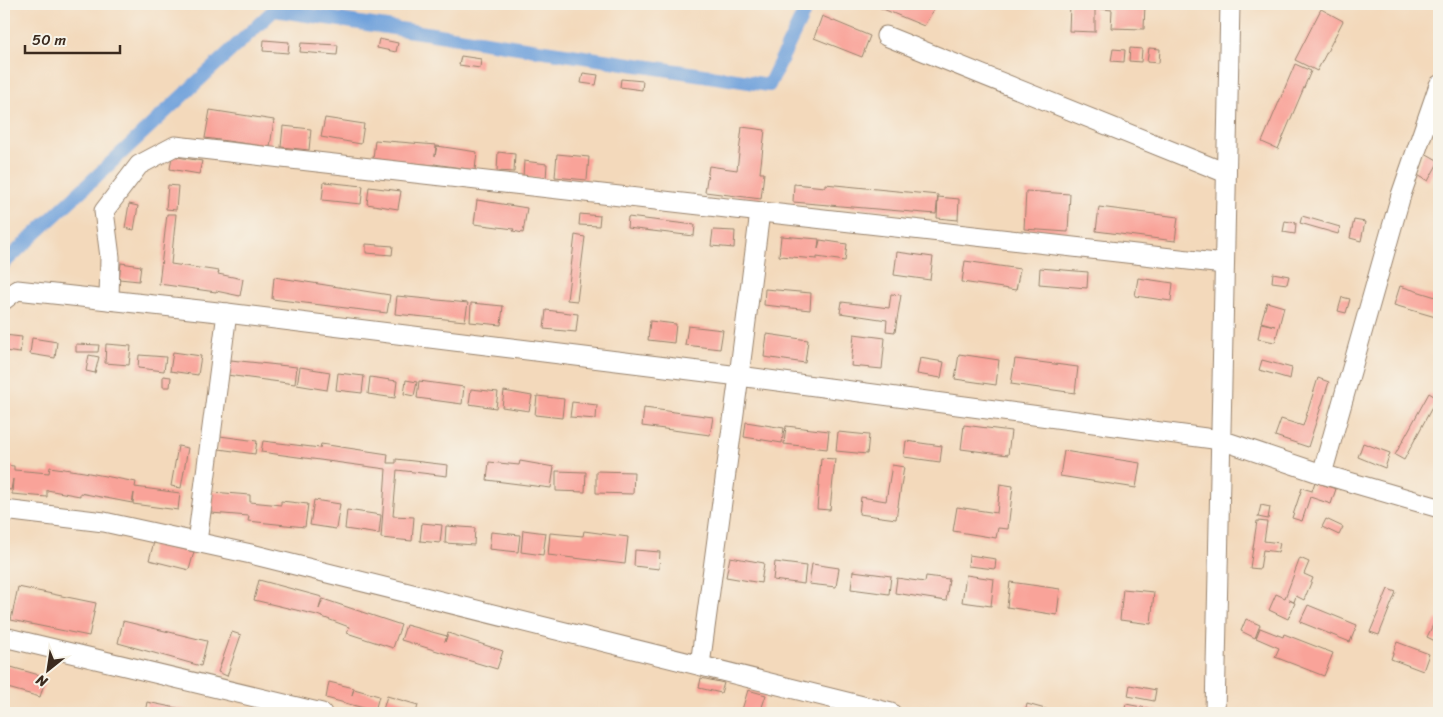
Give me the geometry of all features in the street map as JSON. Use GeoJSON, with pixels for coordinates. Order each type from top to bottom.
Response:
{"type":"FeatureCollection","features":[{"type":"Feature","properties":{"kind":"street"},"geometry":{"type":"LineString","coordinates":[[1215,713],[1230,4]]}},
{"type":"Feature","properties":{"kind":"street"},"geometry":{"type":"LineString","coordinates":[[886,36],[1226,173]]}},
{"type":"Feature","properties":{"kind":"street"},"geometry":{"type":"LineString","coordinates":[[1322,474],[1401,195],[1439,85]]}},
{"type":"Feature","properties":{"kind":"street"},"geometry":{"type":"LineString","coordinates":[[108,300],[110,257],[104,211],[139,165],[175,146],[1224,264]]}},
{"type":"Feature","properties":{"kind":"street"},"geometry":{"type":"LineString","coordinates":[[700,665],[760,212]]}},
{"type":"Feature","properties":{"kind":"street"},"geometry":{"type":"LineString","coordinates":[[4,300],[17,290],[227,313],[739,376],[1221,440],[1322,474],[1439,508]]}},
{"type":"Feature","properties":{"kind":"street"},"geometry":{"type":"LineString","coordinates":[[197,542],[227,313]]}},
{"type":"Feature","properties":{"kind":"street"},"geometry":{"type":"LineString","coordinates":[[4,510],[104,522],[197,542],[891,713]]}},
{"type":"Feature","properties":{"kind":"street"},"geometry":{"type":"LineString","coordinates":[[4,637],[322,713]]}},
{"type":"Feature","properties":{"kind":"building"},"geometry":{"type":"Polygon","coordinates":[[[871,4],[914,4],[924,8],[926,4],[937,4],[924,26],[871,4]]]}},
{"type":"Feature","properties":{"kind":"building"},"geometry":{"type":"Polygon","coordinates":[[[1070,4],[1145,4],[1144,29],[1111,28],[1112,10],[1095,8],[1095,32],[1069,31],[1070,4]]]}},
{"type":"Feature","properties":{"kind":"building"},"geometry":{"type":"Polygon","coordinates":[[[1321,9],[1343,21],[1317,71],[1295,60],[1321,9]]]}},
{"type":"Feature","properties":{"kind":"building"},"geometry":{"type":"Polygon","coordinates":[[[822,16],[870,36],[862,57],[814,38],[822,16]]]}},
{"type":"Feature","properties":{"kind":"building"},"geometry":{"type":"Polygon","coordinates":[[[379,39],[398,43],[396,52],[377,48],[379,39]]]}},
{"type":"Feature","properties":{"kind":"building"},"geometry":{"type":"Polygon","coordinates":[[[264,40],[289,42],[288,53],[263,51],[264,40]]]}},
{"type":"Feature","properties":{"kind":"building"},"geometry":{"type":"Polygon","coordinates":[[[301,43],[338,45],[337,55],[300,52],[301,43]]]}},
{"type":"Feature","properties":{"kind":"building"},"geometry":{"type":"Polygon","coordinates":[[[1130,48],[1142,49],[1141,62],[1129,61],[1130,48]]]}},
{"type":"Feature","properties":{"kind":"building"},"geometry":{"type":"Polygon","coordinates":[[[1149,48],[1160,49],[1159,63],[1147,62],[1149,48]]]}},
{"type":"Feature","properties":{"kind":"building"},"geometry":{"type":"Polygon","coordinates":[[[1113,49],[1125,50],[1124,62],[1111,61],[1113,49]]]}},
{"type":"Feature","properties":{"kind":"building"},"geometry":{"type":"Polygon","coordinates":[[[461,56],[481,59],[480,68],[459,65],[461,56]]]}},
{"type":"Feature","properties":{"kind":"building"},"geometry":{"type":"Polygon","coordinates":[[[1295,64],[1311,71],[1278,149],[1262,142],[1295,64]]]}},
{"type":"Feature","properties":{"kind":"building"},"geometry":{"type":"Polygon","coordinates":[[[583,73],[598,75],[596,85],[581,83],[583,73]]]}},
{"type":"Feature","properties":{"kind":"building"},"geometry":{"type":"Polygon","coordinates":[[[621,79],[643,81],[642,90],[620,87],[621,79]]]}},
{"type":"Feature","properties":{"kind":"building"},"geometry":{"type":"Polygon","coordinates":[[[210,110],[274,120],[270,147],[205,138],[210,110]]]}},
{"type":"Feature","properties":{"kind":"building"},"geometry":{"type":"Polygon","coordinates":[[[325,118],[364,124],[361,144],[321,137],[325,118]]]}},
{"type":"Feature","properties":{"kind":"building"},"geometry":{"type":"Polygon","coordinates":[[[283,126],[311,129],[309,150],[281,147],[283,126]]]}},
{"type":"Feature","properties":{"kind":"building"},"geometry":{"type":"Polygon","coordinates":[[[742,127],[765,130],[760,173],[764,173],[761,199],[705,192],[709,166],[737,170],[742,127]]]}},
{"type":"Feature","properties":{"kind":"building"},"geometry":{"type":"Polygon","coordinates":[[[375,140],[436,145],[435,156],[437,146],[477,152],[475,170],[434,164],[373,159],[375,140]]]}},
{"type":"Feature","properties":{"kind":"building"},"geometry":{"type":"Polygon","coordinates":[[[498,152],[515,154],[514,172],[497,171],[498,152]]]}},
{"type":"Feature","properties":{"kind":"building"},"geometry":{"type":"Polygon","coordinates":[[[1425,153],[1439,161],[1428,181],[1414,173],[1425,153]]]}},
{"type":"Feature","properties":{"kind":"building"},"geometry":{"type":"Polygon","coordinates":[[[557,154],[589,157],[587,180],[555,177],[557,154]]]}},
{"type":"Feature","properties":{"kind":"building"},"geometry":{"type":"Polygon","coordinates":[[[172,156],[202,161],[199,174],[170,169],[172,156]]]}},
{"type":"Feature","properties":{"kind":"building"},"geometry":{"type":"Polygon","coordinates":[[[524,161],[547,164],[546,179],[523,177],[524,161]]]}},
{"type":"Feature","properties":{"kind":"building"},"geometry":{"type":"Polygon","coordinates":[[[324,182],[363,186],[361,204],[322,200],[324,182]]]}},
{"type":"Feature","properties":{"kind":"building"},"geometry":{"type":"Polygon","coordinates":[[[794,184],[825,187],[825,184],[938,195],[936,214],[793,202],[794,184]]]}},
{"type":"Feature","properties":{"kind":"building"},"geometry":{"type":"Polygon","coordinates":[[[168,185],[178,186],[176,210],[166,209],[168,185]]]}},
{"type":"Feature","properties":{"kind":"building"},"geometry":{"type":"Polygon","coordinates":[[[369,187],[401,191],[398,209],[367,204],[369,187]]]}},
{"type":"Feature","properties":{"kind":"building"},"geometry":{"type":"Polygon","coordinates":[[[1026,191],[1070,194],[1068,232],[1024,229],[1026,191]]]}},
{"type":"Feature","properties":{"kind":"building"},"geometry":{"type":"Polygon","coordinates":[[[938,197],[959,199],[958,220],[937,218],[938,197]]]}},
{"type":"Feature","properties":{"kind":"building"},"geometry":{"type":"Polygon","coordinates":[[[477,200],[527,208],[523,233],[513,231],[514,229],[474,224],[477,200]]]}},
{"type":"Feature","properties":{"kind":"building"},"geometry":{"type":"Polygon","coordinates":[[[129,204],[138,206],[134,230],[125,228],[129,204]]]}},
{"type":"Feature","properties":{"kind":"building"},"geometry":{"type":"Polygon","coordinates":[[[1099,207],[1178,217],[1175,241],[1096,231],[1099,207]]]}},
{"type":"Feature","properties":{"kind":"building"},"geometry":{"type":"Polygon","coordinates":[[[167,214],[176,214],[171,264],[219,271],[218,274],[243,279],[240,296],[159,284],[167,214]]]}},
{"type":"Feature","properties":{"kind":"building"},"geometry":{"type":"Polygon","coordinates":[[[580,214],[600,216],[599,226],[579,225],[580,214]]]}},
{"type":"Feature","properties":{"kind":"building"},"geometry":{"type":"Polygon","coordinates":[[[1302,216],[1340,227],[1338,234],[1300,223],[1302,216]]]}},
{"type":"Feature","properties":{"kind":"building"},"geometry":{"type":"Polygon","coordinates":[[[628,217],[695,225],[694,236],[627,228],[628,217]]]}},
{"type":"Feature","properties":{"kind":"building"},"geometry":{"type":"Polygon","coordinates":[[[1354,220],[1365,222],[1361,241],[1350,238],[1354,220]]]}},
{"type":"Feature","properties":{"kind":"building"},"geometry":{"type":"Polygon","coordinates":[[[1285,221],[1296,223],[1295,234],[1283,232],[1285,221]]]}},
{"type":"Feature","properties":{"kind":"building"},"geometry":{"type":"Polygon","coordinates":[[[713,230],[735,231],[734,248],[711,246],[713,230]]]}},
{"type":"Feature","properties":{"kind":"building"},"geometry":{"type":"Polygon","coordinates":[[[575,235],[585,237],[577,301],[567,300],[575,235]]]}},
{"type":"Feature","properties":{"kind":"building"},"geometry":{"type":"Polygon","coordinates":[[[781,236],[819,239],[818,249],[820,240],[847,244],[845,261],[817,257],[817,259],[779,256],[781,236]]]}},
{"type":"Feature","properties":{"kind":"building"},"geometry":{"type":"Polygon","coordinates":[[[366,244],[393,246],[392,255],[366,253],[366,244]]]}},
{"type":"Feature","properties":{"kind":"building"},"geometry":{"type":"Polygon","coordinates":[[[897,252],[933,257],[930,280],[894,275],[897,252]]]}},
{"type":"Feature","properties":{"kind":"building"},"geometry":{"type":"Polygon","coordinates":[[[965,261],[1020,269],[1016,290],[962,282],[965,261]]]}},
{"type":"Feature","properties":{"kind":"building"},"geometry":{"type":"Polygon","coordinates":[[[121,263],[141,266],[139,281],[119,279],[121,263]]]}},
{"type":"Feature","properties":{"kind":"building"},"geometry":{"type":"Polygon","coordinates":[[[1040,268],[1088,272],[1087,288],[1039,284],[1040,268]]]}},
{"type":"Feature","properties":{"kind":"building"},"geometry":{"type":"Polygon","coordinates":[[[1273,273],[1289,276],[1287,284],[1272,282],[1273,273]]]}},
{"type":"Feature","properties":{"kind":"building"},"geometry":{"type":"Polygon","coordinates":[[[274,277],[390,295],[387,313],[272,299],[274,277]]]}},
{"type":"Feature","properties":{"kind":"building"},"geometry":{"type":"Polygon","coordinates":[[[1138,278],[1173,283],[1171,301],[1135,296],[1138,278]]]}},
{"type":"Feature","properties":{"kind":"building"},"geometry":{"type":"Polygon","coordinates":[[[1400,286],[1439,298],[1439,318],[1394,305],[1400,286]]]}},
{"type":"Feature","properties":{"kind":"building"},"geometry":{"type":"Polygon","coordinates":[[[765,289],[811,293],[810,310],[764,305],[765,289]]]}},
{"type":"Feature","properties":{"kind":"building"},"geometry":{"type":"Polygon","coordinates":[[[891,294],[901,295],[895,332],[886,331],[887,320],[840,313],[842,302],[889,308],[891,294]]]}},
{"type":"Feature","properties":{"kind":"building"},"geometry":{"type":"Polygon","coordinates":[[[397,296],[468,303],[465,321],[395,314],[397,296]]]}},
{"type":"Feature","properties":{"kind":"building"},"geometry":{"type":"Polygon","coordinates":[[[1342,297],[1350,299],[1346,313],[1338,311],[1342,297]]]}},
{"type":"Feature","properties":{"kind":"building"},"geometry":{"type":"Polygon","coordinates":[[[1267,302],[1284,307],[1275,342],[1258,339],[1261,323],[1275,326],[1261,322],[1267,302]]]}},
{"type":"Feature","properties":{"kind":"building"},"geometry":{"type":"Polygon","coordinates":[[[471,303],[503,306],[501,325],[470,322],[471,303]]]}},
{"type":"Feature","properties":{"kind":"building"},"geometry":{"type":"Polygon","coordinates":[[[546,310],[578,314],[576,332],[544,329],[546,310]]]}},
{"type":"Feature","properties":{"kind":"building"},"geometry":{"type":"Polygon","coordinates":[[[650,321],[676,324],[674,343],[648,340],[650,321]]]}},
{"type":"Feature","properties":{"kind":"building"},"geometry":{"type":"Polygon","coordinates":[[[688,326],[723,330],[720,349],[685,345],[688,326]]]}},
{"type":"Feature","properties":{"kind":"building"},"geometry":{"type":"Polygon","coordinates":[[[767,334],[808,340],[805,363],[764,357],[767,334]]]}},
{"type":"Feature","properties":{"kind":"building"},"geometry":{"type":"Polygon","coordinates":[[[854,334],[885,338],[882,369],[851,366],[854,334]]]}},
{"type":"Feature","properties":{"kind":"building"},"geometry":{"type":"Polygon","coordinates":[[[4,335],[22,337],[20,353],[4,351],[4,335]]]}},
{"type":"Feature","properties":{"kind":"building"},"geometry":{"type":"Polygon","coordinates":[[[32,338],[57,342],[55,358],[30,354],[32,338]]]}},
{"type":"Feature","properties":{"kind":"building"},"geometry":{"type":"Polygon","coordinates":[[[76,344],[99,345],[98,352],[76,352],[76,344]]]}},
{"type":"Feature","properties":{"kind":"building"},"geometry":{"type":"Polygon","coordinates":[[[106,344],[131,346],[129,365],[105,363],[106,344]]]}},
{"type":"Feature","properties":{"kind":"building"},"geometry":{"type":"Polygon","coordinates":[[[173,352],[201,356],[198,375],[170,371],[173,352]]]}},
{"type":"Feature","properties":{"kind":"building"},"geometry":{"type":"Polygon","coordinates":[[[959,354],[999,360],[996,385],[955,379],[959,354]]]}},
{"type":"Feature","properties":{"kind":"building"},"geometry":{"type":"Polygon","coordinates":[[[89,355],[99,357],[95,373],[86,371],[89,355]]]}},
{"type":"Feature","properties":{"kind":"building"},"geometry":{"type":"Polygon","coordinates":[[[139,355],[166,357],[164,371],[138,368],[139,355]]]}},
{"type":"Feature","properties":{"kind":"building"},"geometry":{"type":"Polygon","coordinates":[[[920,358],[944,362],[941,378],[917,374],[920,358]]]}},
{"type":"Feature","properties":{"kind":"building"},"geometry":{"type":"Polygon","coordinates":[[[221,359],[297,367],[295,384],[219,374],[221,359]]]}},
{"type":"Feature","properties":{"kind":"building"},"geometry":{"type":"Polygon","coordinates":[[[1015,359],[1078,367],[1075,393],[1011,384],[1015,359]]]}},
{"type":"Feature","properties":{"kind":"building"},"geometry":{"type":"Polygon","coordinates":[[[1262,360],[1292,368],[1290,379],[1259,370],[1262,360]]]}},
{"type":"Feature","properties":{"kind":"building"},"geometry":{"type":"Polygon","coordinates":[[[300,367],[330,372],[327,390],[297,385],[300,367]]]}},
{"type":"Feature","properties":{"kind":"building"},"geometry":{"type":"Polygon","coordinates":[[[338,373],[364,376],[362,393],[336,390],[338,373]]]}},
{"type":"Feature","properties":{"kind":"building"},"geometry":{"type":"Polygon","coordinates":[[[163,376],[171,377],[170,387],[163,387],[163,376]]]}},
{"type":"Feature","properties":{"kind":"building"},"geometry":{"type":"Polygon","coordinates":[[[370,377],[397,381],[395,398],[368,394],[370,377]]]}},
{"type":"Feature","properties":{"kind":"building"},"geometry":{"type":"Polygon","coordinates":[[[1318,378],[1329,382],[1308,447],[1275,436],[1281,419],[1303,426],[1318,378]]]}},
{"type":"Feature","properties":{"kind":"building"},"geometry":{"type":"Polygon","coordinates":[[[406,380],[417,382],[414,396],[404,394],[406,380]]]}},
{"type":"Feature","properties":{"kind":"building"},"geometry":{"type":"Polygon","coordinates":[[[419,381],[464,387],[462,404],[417,398],[419,381]]]}},
{"type":"Feature","properties":{"kind":"building"},"geometry":{"type":"Polygon","coordinates":[[[471,389],[498,392],[496,408],[469,404],[471,389]]]}},
{"type":"Feature","properties":{"kind":"building"},"geometry":{"type":"Polygon","coordinates":[[[504,391],[532,396],[529,411],[502,407],[504,391]]]}},
{"type":"Feature","properties":{"kind":"building"},"geometry":{"type":"Polygon","coordinates":[[[1429,393],[1437,398],[1404,460],[1395,455],[1429,393]]]}},
{"type":"Feature","properties":{"kind":"building"},"geometry":{"type":"Polygon","coordinates":[[[537,396],[564,399],[562,418],[535,415],[537,396]]]}},
{"type":"Feature","properties":{"kind":"building"},"geometry":{"type":"Polygon","coordinates":[[[572,402],[597,405],[596,419],[570,417],[572,402]]]}},
{"type":"Feature","properties":{"kind":"building"},"geometry":{"type":"Polygon","coordinates":[[[644,408],[713,417],[710,435],[642,426],[644,408]]]}},
{"type":"Feature","properties":{"kind":"building"},"geometry":{"type":"Polygon","coordinates":[[[746,422],[784,428],[782,443],[744,437],[746,422]]]}},
{"type":"Feature","properties":{"kind":"building"},"geometry":{"type":"Polygon","coordinates":[[[964,425],[1011,431],[1008,455],[961,449],[964,425]]]}},
{"type":"Feature","properties":{"kind":"building"},"geometry":{"type":"Polygon","coordinates":[[[786,426],[829,431],[827,449],[784,444],[786,426]]]}},
{"type":"Feature","properties":{"kind":"building"},"geometry":{"type":"Polygon","coordinates":[[[838,432],[869,435],[867,454],[836,451],[838,432]]]}},
{"type":"Feature","properties":{"kind":"building"},"geometry":{"type":"Polygon","coordinates":[[[220,436],[257,441],[255,454],[219,449],[220,436]]]}},
{"type":"Feature","properties":{"kind":"building"},"geometry":{"type":"Polygon","coordinates":[[[263,441],[320,448],[321,444],[388,454],[387,463],[396,463],[396,459],[448,465],[447,476],[397,470],[393,516],[414,517],[412,541],[381,538],[386,469],[261,452],[263,441]]]}},
{"type":"Feature","properties":{"kind":"building"},"geometry":{"type":"Polygon","coordinates":[[[906,441],[942,446],[940,462],[904,457],[906,441]]]}},
{"type":"Feature","properties":{"kind":"building"},"geometry":{"type":"Polygon","coordinates":[[[1363,443],[1390,453],[1385,468],[1358,457],[1363,443]]]}},
{"type":"Feature","properties":{"kind":"building"},"geometry":{"type":"Polygon","coordinates":[[[178,446],[188,448],[181,488],[171,486],[178,446]]]}},
{"type":"Feature","properties":{"kind":"building"},"geometry":{"type":"Polygon","coordinates":[[[1064,451],[1140,463],[1136,488],[1060,476],[1064,451]]]}},
{"type":"Feature","properties":{"kind":"building"},"geometry":{"type":"Polygon","coordinates":[[[821,458],[835,459],[830,510],[817,509],[821,458]]]}},
{"type":"Feature","properties":{"kind":"building"},"geometry":{"type":"Polygon","coordinates":[[[520,461],[554,467],[551,488],[487,480],[489,462],[519,465],[520,461]]]}},
{"type":"Feature","properties":{"kind":"building"},"geometry":{"type":"Polygon","coordinates":[[[4,465],[14,466],[14,470],[49,473],[50,467],[84,472],[136,482],[135,487],[180,493],[178,510],[133,504],[134,493],[132,503],[80,493],[80,496],[47,490],[47,497],[12,494],[13,479],[11,490],[4,489],[4,465]]]}},
{"type":"Feature","properties":{"kind":"building"},"geometry":{"type":"Polygon","coordinates":[[[892,465],[904,467],[896,519],[859,514],[861,497],[886,501],[892,465]]]}},
{"type":"Feature","properties":{"kind":"building"},"geometry":{"type":"Polygon","coordinates":[[[556,471],[586,472],[585,492],[556,491],[556,471]]]}},
{"type":"Feature","properties":{"kind":"building"},"geometry":{"type":"Polygon","coordinates":[[[596,471],[634,472],[633,494],[596,493],[596,471]]]}},
{"type":"Feature","properties":{"kind":"building"},"geometry":{"type":"Polygon","coordinates":[[[1315,482],[1336,489],[1331,504],[1310,497],[1302,521],[1292,518],[1302,488],[1312,491],[1315,482]]]}},
{"type":"Feature","properties":{"kind":"building"},"geometry":{"type":"Polygon","coordinates":[[[1000,484],[1013,486],[1008,529],[998,528],[996,538],[953,531],[957,507],[997,513],[1000,484]]]}},
{"type":"Feature","properties":{"kind":"building"},"geometry":{"type":"Polygon","coordinates":[[[212,492],[250,495],[250,502],[281,505],[281,501],[308,504],[305,527],[248,521],[249,516],[211,513],[212,492]]]}},
{"type":"Feature","properties":{"kind":"building"},"geometry":{"type":"Polygon","coordinates":[[[314,500],[340,504],[336,529],[310,525],[314,500]]]}},
{"type":"Feature","properties":{"kind":"building"},"geometry":{"type":"Polygon","coordinates":[[[1261,505],[1270,507],[1268,519],[1258,517],[1261,505]]]}},
{"type":"Feature","properties":{"kind":"building"},"geometry":{"type":"Polygon","coordinates":[[[347,510],[381,515],[379,534],[345,529],[347,510]]]}},
{"type":"Feature","properties":{"kind":"building"},"geometry":{"type":"Polygon","coordinates":[[[1326,519],[1343,527],[1339,535],[1322,527],[1326,519]]]}},
{"type":"Feature","properties":{"kind":"building"},"geometry":{"type":"Polygon","coordinates":[[[1257,521],[1267,522],[1264,541],[1280,543],[1278,552],[1263,550],[1260,569],[1250,568],[1257,521]]]}},
{"type":"Feature","properties":{"kind":"building"},"geometry":{"type":"Polygon","coordinates":[[[422,523],[442,525],[440,543],[420,541],[422,523]]]}},
{"type":"Feature","properties":{"kind":"building"},"geometry":{"type":"Polygon","coordinates":[[[446,526],[475,528],[474,545],[445,543],[446,526]]]}},
{"type":"Feature","properties":{"kind":"building"},"geometry":{"type":"Polygon","coordinates":[[[523,530],[546,533],[543,555],[521,552],[523,530]]]}},
{"type":"Feature","properties":{"kind":"building"},"geometry":{"type":"Polygon","coordinates":[[[584,531],[628,537],[625,564],[548,555],[550,533],[583,536],[584,531]]]}},
{"type":"Feature","properties":{"kind":"building"},"geometry":{"type":"Polygon","coordinates":[[[491,532],[520,535],[518,552],[489,549],[491,532]]]}},
{"type":"Feature","properties":{"kind":"building"},"geometry":{"type":"Polygon","coordinates":[[[154,542],[194,552],[189,570],[149,560],[154,542]]]}},
{"type":"Feature","properties":{"kind":"building"},"geometry":{"type":"Polygon","coordinates":[[[635,550],[660,552],[659,569],[634,566],[635,550]]]}},
{"type":"Feature","properties":{"kind":"building"},"geometry":{"type":"Polygon","coordinates":[[[969,555],[996,559],[995,569],[968,566],[969,555]]]}},
{"type":"Feature","properties":{"kind":"building"},"geometry":{"type":"Polygon","coordinates":[[[730,557],[764,563],[761,583],[726,577],[730,557]]]}},
{"type":"Feature","properties":{"kind":"building"},"geometry":{"type":"Polygon","coordinates":[[[1300,558],[1309,562],[1304,574],[1313,578],[1304,600],[1296,596],[1294,602],[1289,600],[1295,603],[1288,619],[1269,610],[1276,594],[1285,598],[1300,558]]]}},
{"type":"Feature","properties":{"kind":"building"},"geometry":{"type":"Polygon","coordinates":[[[775,562],[806,566],[804,584],[773,580],[775,562]]]}},
{"type":"Feature","properties":{"kind":"building"},"geometry":{"type":"Polygon","coordinates":[[[812,564],[839,568],[836,587],[809,584],[812,564]]]}},
{"type":"Feature","properties":{"kind":"building"},"geometry":{"type":"Polygon","coordinates":[[[853,571],[891,576],[889,594],[851,589],[853,571]]]}},
{"type":"Feature","properties":{"kind":"building"},"geometry":{"type":"Polygon","coordinates":[[[966,575],[994,579],[991,606],[962,602],[966,575]]]}},
{"type":"Feature","properties":{"kind":"building"},"geometry":{"type":"Polygon","coordinates":[[[926,576],[949,579],[946,601],[895,593],[897,578],[925,582],[926,576]]]}},
{"type":"Feature","properties":{"kind":"building"},"geometry":{"type":"Polygon","coordinates":[[[259,580],[322,597],[319,609],[323,599],[401,625],[393,648],[347,633],[349,627],[317,615],[254,600],[259,580]]]}},
{"type":"Feature","properties":{"kind":"building"},"geometry":{"type":"Polygon","coordinates":[[[1010,582],[1060,589],[1057,615],[1007,607],[1010,582]]]}},
{"type":"Feature","properties":{"kind":"building"},"geometry":{"type":"Polygon","coordinates":[[[18,587],[96,603],[89,636],[11,620],[18,587]]]}},
{"type":"Feature","properties":{"kind":"building"},"geometry":{"type":"Polygon","coordinates":[[[1123,589],[1154,592],[1151,624],[1120,620],[1123,589]]]}},
{"type":"Feature","properties":{"kind":"building"},"geometry":{"type":"Polygon","coordinates":[[[1388,589],[1396,592],[1379,635],[1370,632],[1388,589]]]}},
{"type":"Feature","properties":{"kind":"building"},"geometry":{"type":"Polygon","coordinates":[[[1308,605],[1357,625],[1350,642],[1300,622],[1308,605]]]}},
{"type":"Feature","properties":{"kind":"building"},"geometry":{"type":"Polygon","coordinates":[[[1246,619],[1260,625],[1255,638],[1241,631],[1246,619]]]}},
{"type":"Feature","properties":{"kind":"building"},"geometry":{"type":"Polygon","coordinates":[[[1436,619],[1439,621],[1439,634],[1435,641],[1427,637],[1436,619]]]}},
{"type":"Feature","properties":{"kind":"building"},"geometry":{"type":"Polygon","coordinates":[[[123,621],[207,641],[201,666],[118,643],[123,621]]]}},
{"type":"Feature","properties":{"kind":"building"},"geometry":{"type":"Polygon","coordinates":[[[406,625],[447,636],[448,633],[503,651],[497,669],[401,640],[406,625]]]}},
{"type":"Feature","properties":{"kind":"building"},"geometry":{"type":"Polygon","coordinates":[[[1260,628],[1283,637],[1284,634],[1333,653],[1324,676],[1275,657],[1279,648],[1256,638],[1260,628]]]}},
{"type":"Feature","properties":{"kind":"building"},"geometry":{"type":"Polygon","coordinates":[[[232,632],[241,635],[227,676],[218,672],[232,632]]]}},
{"type":"Feature","properties":{"kind":"building"},"geometry":{"type":"Polygon","coordinates":[[[1397,642],[1429,654],[1423,671],[1391,659],[1397,642]]]}},
{"type":"Feature","properties":{"kind":"building"},"geometry":{"type":"Polygon","coordinates":[[[4,665],[46,677],[40,697],[4,687],[4,665]]]}},
{"type":"Feature","properties":{"kind":"building"},"geometry":{"type":"Polygon","coordinates":[[[701,678],[724,683],[721,693],[699,688],[701,678]]]}},
{"type":"Feature","properties":{"kind":"building"},"geometry":{"type":"Polygon","coordinates":[[[329,682],[354,688],[352,695],[354,689],[379,696],[375,711],[326,698],[329,682]]]}},
{"type":"Feature","properties":{"kind":"building"},"geometry":{"type":"Polygon","coordinates":[[[1130,685],[1156,690],[1154,701],[1128,696],[1130,685]]]}},
{"type":"Feature","properties":{"kind":"building"},"geometry":{"type":"Polygon","coordinates":[[[748,690],[766,695],[760,713],[741,713],[748,690]]]}},
{"type":"Feature","properties":{"kind":"building"},"geometry":{"type":"Polygon","coordinates":[[[387,696],[418,705],[416,713],[382,713],[387,696]]]}},
{"type":"Feature","properties":{"kind":"building"},"geometry":{"type":"Polygon","coordinates":[[[147,702],[196,712],[196,713],[145,713],[147,702]]]}},
{"type":"Feature","properties":{"kind":"building"},"geometry":{"type":"Polygon","coordinates":[[[1027,704],[1060,713],[1025,713],[1027,704]]]}},
{"type":"Feature","properties":{"kind":"building"},"geometry":{"type":"Polygon","coordinates":[[[1126,704],[1157,710],[1157,713],[1124,713],[1126,704]]]}},
{"type":"Feature","properties":{"kind":"waterway"},"geometry":{"type":"LineString","coordinates":[[4,263],[274,10],[769,85],[808,4]]}}]}
